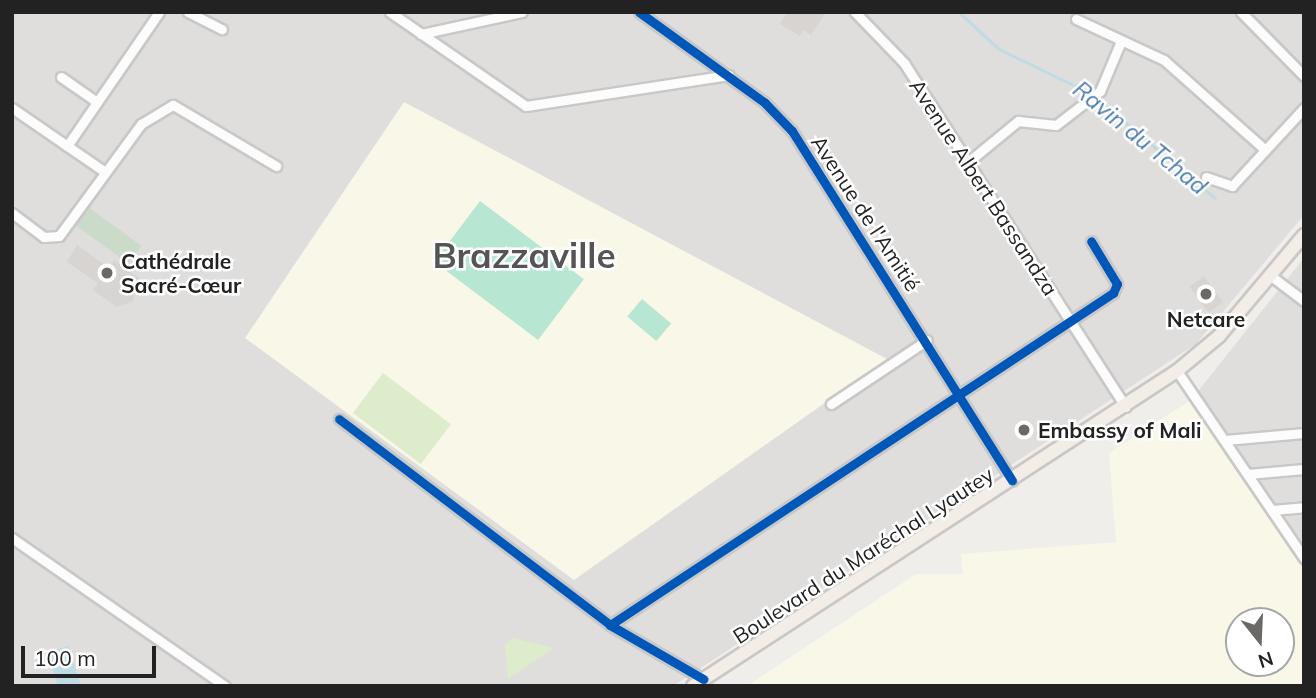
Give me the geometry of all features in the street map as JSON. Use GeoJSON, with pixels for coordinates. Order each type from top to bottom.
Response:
{"type":"FeatureCollection","features":[{"type":"Feature","properties":{"kind":"main road","name":"Boulevard du Maréchal Lyautey"},"geometry":{"type":"LineString","coordinates":[[698,683],[1126,407],[1177,371],[1219,336],[1304,235]]}},
{"type":"Feature","properties":{"kind":"street"},"geometry":{"type":"LineString","coordinates":[[67,146],[159,12]]}},
{"type":"Feature","properties":{"kind":"street"},"geometry":{"type":"LineString","coordinates":[[188,12],[222,29]]}},
{"type":"Feature","properties":{"kind":"street"},"geometry":{"type":"LineString","coordinates":[[390,12],[526,106],[729,75]]}},
{"type":"Feature","properties":{"kind":"street"},"geometry":{"type":"LineString","coordinates":[[421,34],[522,12]]}},
{"type":"Feature","properties":{"kind":"street","name":"Avenue de l'Amitié"},"geometry":{"type":"LineString","coordinates":[[639,12],[729,75],[792,131],[962,393],[1012,480]]}},
{"type":"Feature","properties":{"kind":"street","name":"Avenue Albert Bassandza"},"geometry":{"type":"LineString","coordinates":[[855,12],[894,49],[1126,407]]}},
{"type":"Feature","properties":{"kind":"street"},"geometry":{"type":"LineString","coordinates":[[1241,12],[1304,76]]}},
{"type":"Feature","properties":{"kind":"street"},"geometry":{"type":"LineString","coordinates":[[1076,19],[1164,60],[1263,148]]}},
{"type":"Feature","properties":{"kind":"street"},"geometry":{"type":"LineString","coordinates":[[968,162],[1018,121],[1051,126],[1100,91],[1121,41]]}},
{"type":"Feature","properties":{"kind":"street"},"geometry":{"type":"LineString","coordinates":[[61,77],[97,102]]}},
{"type":"Feature","properties":{"kind":"street"},"geometry":{"type":"LineString","coordinates":[[12,213],[53,238],[141,124],[173,105],[276,166]]}},
{"type":"Feature","properties":{"kind":"street"},"geometry":{"type":"LineString","coordinates":[[12,108],[105,172]]}},
{"type":"Feature","properties":{"kind":"street"},"geometry":{"type":"LineString","coordinates":[[1206,177],[1232,186],[1263,148],[1304,108]]}},
{"type":"Feature","properties":{"kind":"street"},"geometry":{"type":"LineString","coordinates":[[610,625],[962,393],[1117,287],[1091,241]]}},
{"type":"Feature","properties":{"kind":"street"},"geometry":{"type":"LineString","coordinates":[[1271,276],[1304,301]]}},
{"type":"Feature","properties":{"kind":"street"},"geometry":{"type":"LineString","coordinates":[[831,404],[927,340]]}},
{"type":"Feature","properties":{"kind":"street"},"geometry":{"type":"LineString","coordinates":[[1177,371],[1302,553]]}},
{"type":"Feature","properties":{"kind":"street"},"geometry":{"type":"LineString","coordinates":[[338,419],[610,625],[698,683]]}},
{"type":"Feature","properties":{"kind":"street"},"geometry":{"type":"LineString","coordinates":[[1225,440],[1304,433]]}},
{"type":"Feature","properties":{"kind":"street"},"geometry":{"type":"LineString","coordinates":[[1248,474],[1304,469]]}},
{"type":"Feature","properties":{"kind":"street"},"geometry":{"type":"LineString","coordinates":[[1272,510],[1304,507]]}},
{"type":"Feature","properties":{"kind":"street"},"geometry":{"type":"LineString","coordinates":[[12,538],[225,686]]}},
{"type":"Feature","properties":{"kind":"shaded area"},"geometry":{"type":"Polygon","coordinates":[[[12,12],[1304,12],[1304,215],[1196,344],[673,686],[12,686],[12,12]]]}},
{"type":"Feature","properties":{"kind":"shaded area"},"geometry":{"type":"Polygon","coordinates":[[[404,102],[887,359],[574,580],[245,338],[404,102]]]}},
{"type":"Feature","properties":{"kind":"shaded area"},"geometry":{"type":"Polygon","coordinates":[[[1304,258],[1304,570],[1191,400],[1304,258]]]}},
{"type":"Feature","properties":{"kind":"shaded area"},"geometry":{"type":"Polygon","coordinates":[[[1191,400],[1304,570],[1304,686],[747,686],[916,574],[963,574],[961,554],[1116,542],[1109,453],[1191,400]]]}},
{"type":"Feature","properties":{"kind":"green space"},"geometry":{"type":"Polygon","coordinates":[[[480,201],[584,279],[538,340],[434,262],[480,201]]]}},
{"type":"Feature","properties":{"kind":"green space"},"geometry":{"type":"Polygon","coordinates":[[[88,207],[141,246],[128,264],[75,225],[88,207]]]}},
{"type":"Feature","properties":{"kind":"green space"},"geometry":{"type":"Polygon","coordinates":[[[642,299],[671,323],[656,341],[627,317],[642,299]]]}},
{"type":"Feature","properties":{"kind":"green space"},"geometry":{"type":"Polygon","coordinates":[[[383,373],[451,424],[421,464],[353,413],[383,373]]]}},
{"type":"Feature","properties":{"kind":"green space"},"geometry":{"type":"Polygon","coordinates":[[[513,638],[554,648],[508,679],[505,645],[513,638]]]}},
{"type":"Feature","properties":{"kind":"water"},"geometry":{"type":"Polygon","coordinates":[[[68,646],[81,686],[58,686],[47,653],[68,646]]]}},
{"type":"Feature","properties":{"kind":"building"},"geometry":{"type":"Polygon","coordinates":[[[788,12],[826,12],[811,35],[803,30],[800,36],[780,24],[788,12]]]}},
{"type":"Feature","properties":{"kind":"building","name":"Cathédrale Sacré-Cœur"},"geometry":{"type":"Polygon","coordinates":[[[77,245],[109,268],[114,260],[139,278],[133,301],[117,307],[93,290],[98,283],[67,262],[77,245]]]}},
{"type":"Feature","properties":{"kind":"building","name":"Netcare"},"geometry":{"type":"Polygon","coordinates":[[[1204,276],[1223,302],[1208,312],[1189,287],[1204,276]]]}},
{"type":"Feature","properties":{"kind":"waterway","name":"Ravin du Tchad"},"geometry":{"type":"LineString","coordinates":[[959,12],[999,49],[1092,94],[1215,198]]}},
{"type":"Feature","properties":{"kind":"cycle path"},"geometry":{"type":"LineString","coordinates":[[639,12],[765,103],[792,131],[1012,480]]}},
{"type":"Feature","properties":{"kind":"cycle path"},"geometry":{"type":"LineString","coordinates":[[610,625],[1113,293],[1117,284],[1091,241]]}},
{"type":"Feature","properties":{"kind":"cycle path"},"geometry":{"type":"LineString","coordinates":[[339,419],[610,625],[703,679]]}},
{"type":"Feature","properties":{"kind":"place","name":"Cathédrale Sacré-Cœur"},"geometry":{"type":"Point","coordinates":[107,273]}},
{"type":"Feature","properties":{"kind":"place","name":"Netcare"},"geometry":{"type":"Point","coordinates":[1206,294]}},
{"type":"Feature","properties":{"kind":"place","name":"Embassy of Mali"},"geometry":{"type":"Point","coordinates":[1024,430]}},
{"type":"Feature","properties":{"kind":"district","name":"Brazzaville"},"geometry":{"type":"Point","coordinates":[524,255]}}]}
